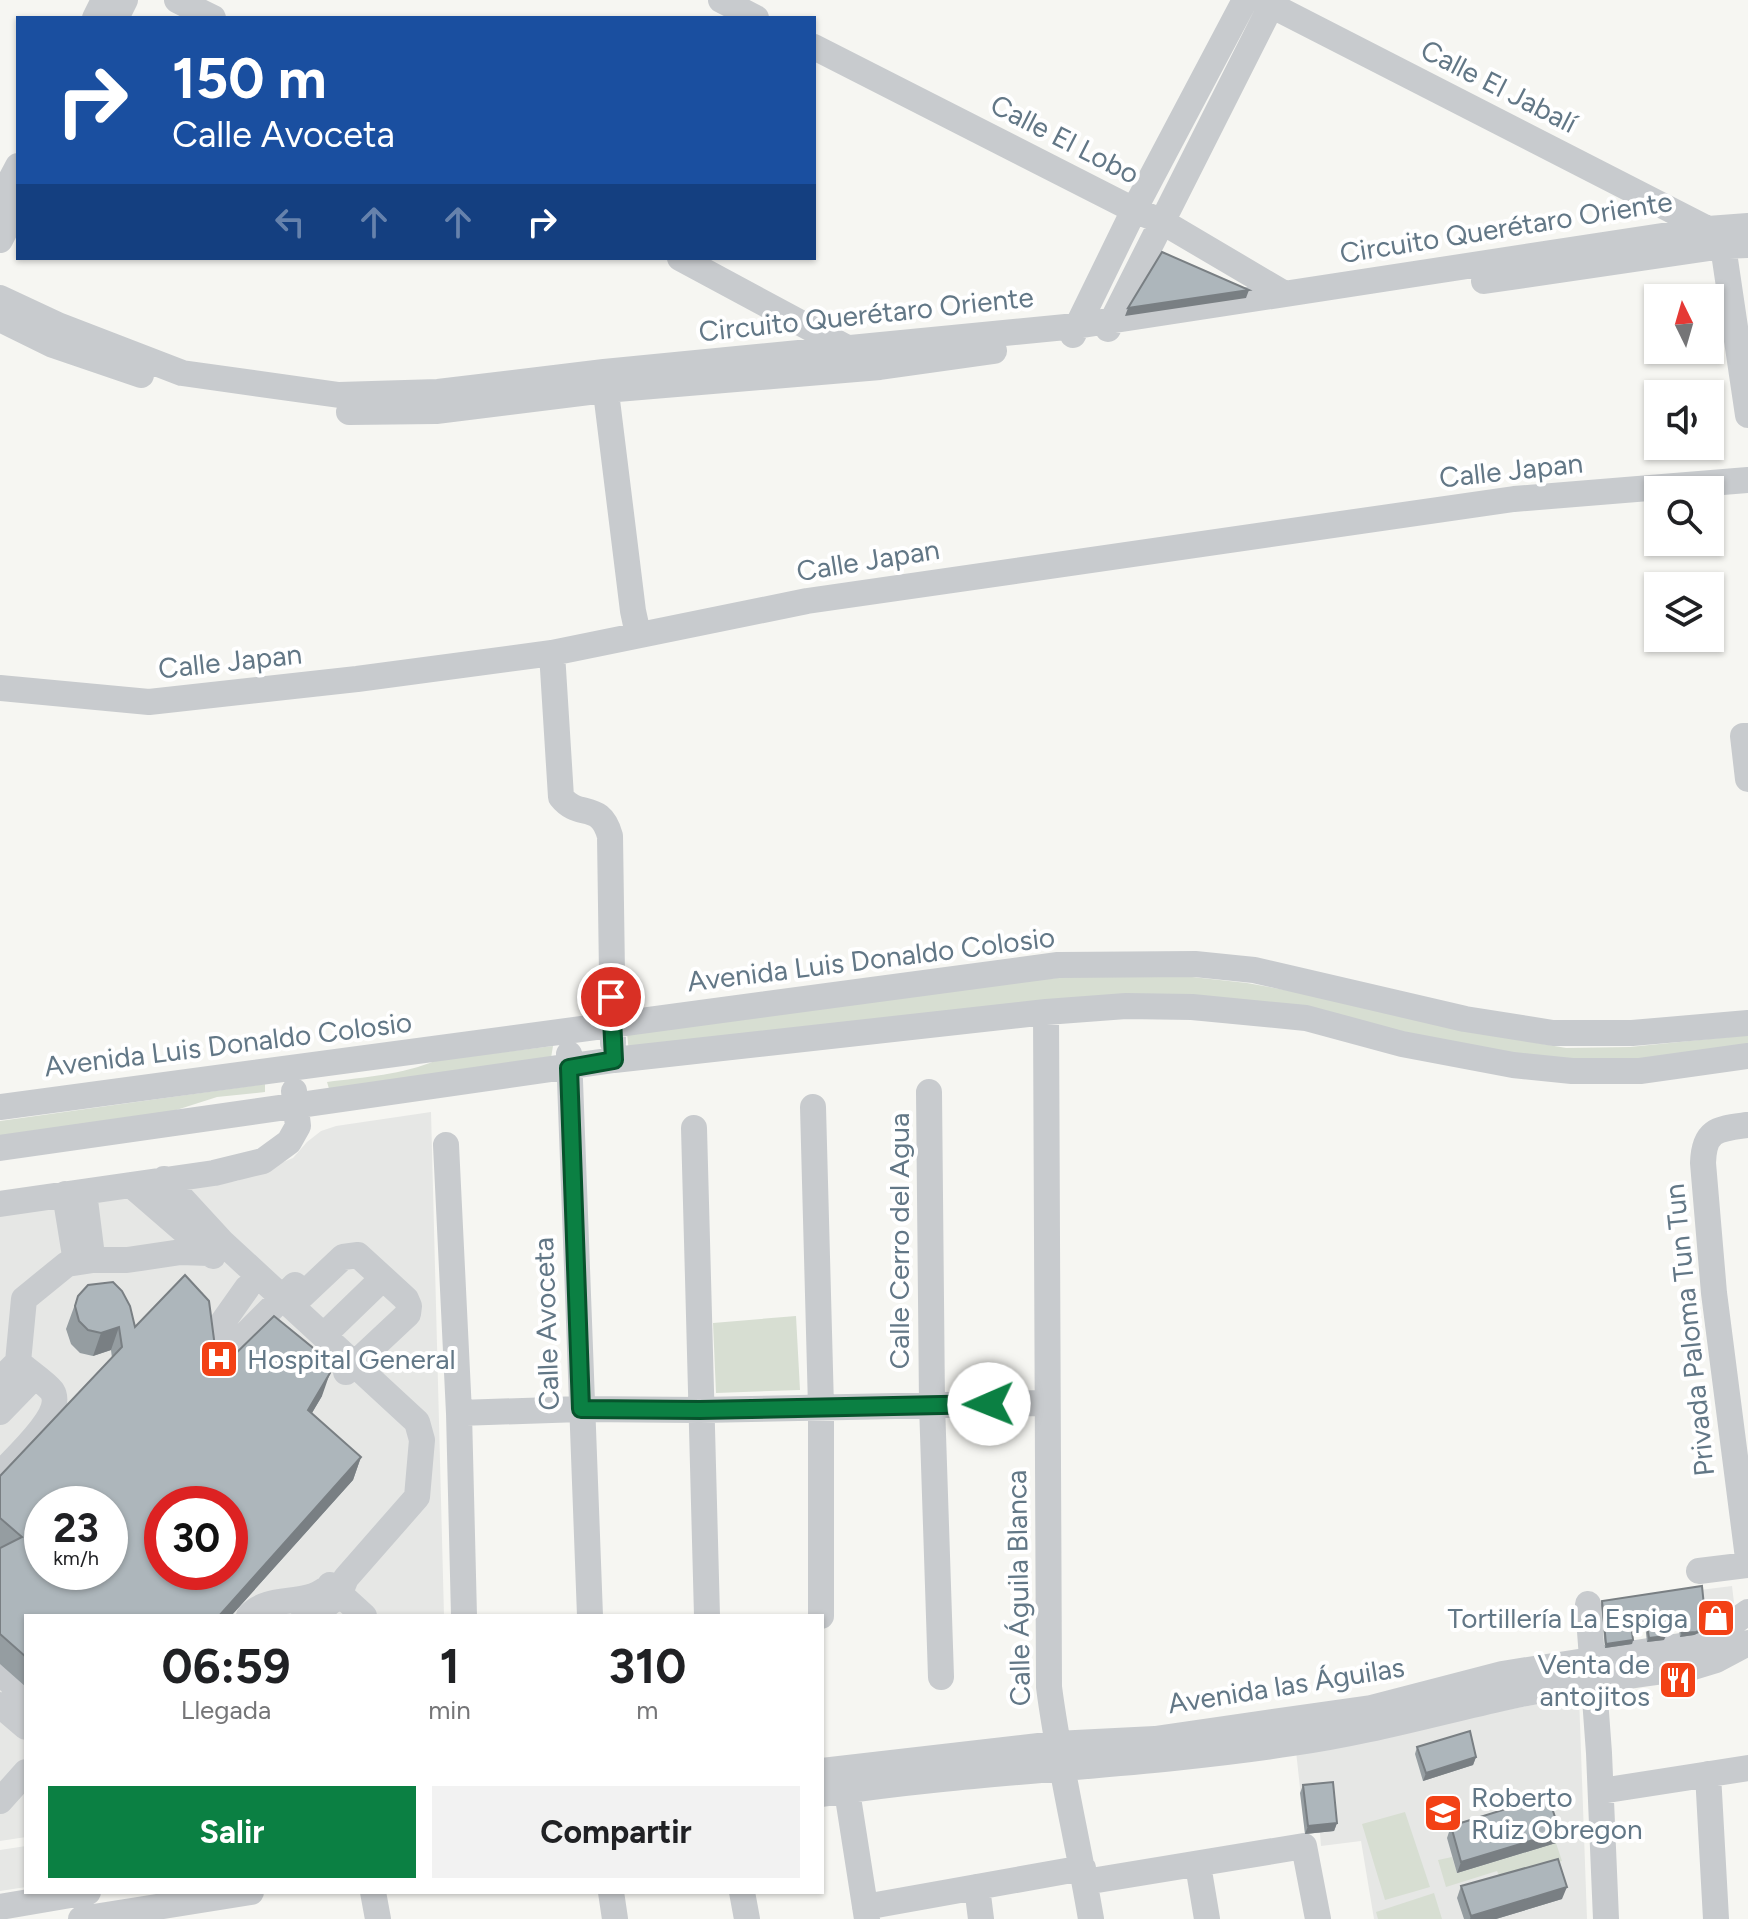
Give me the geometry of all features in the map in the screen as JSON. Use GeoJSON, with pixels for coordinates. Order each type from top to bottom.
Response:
{"type":"FeatureCollection","features":[{"type":"Feature","properties":{"kind":"street"},"geometry":{"type":"LineString","coordinates":[[177,0],[209,16]]}},
{"type":"Feature","properties":{"kind":"street"},"geometry":{"type":"LineString","coordinates":[[721,0],[752,16]]}},
{"type":"Feature","properties":{"kind":"street"},"geometry":{"type":"LineString","coordinates":[[1074,333],[1134,210],[1245,0]]}},
{"type":"Feature","properties":{"kind":"street"},"geometry":{"type":"LineString","coordinates":[[1108,328],[1268,2]]}},
{"type":"Feature","properties":{"kind":"street","name":"Calle El Jabalí"},"geometry":{"type":"LineString","coordinates":[[1268,2],[1726,240]]}},
{"type":"Feature","properties":{"kind":"street","name":"Calle El Lobo"},"geometry":{"type":"LineString","coordinates":[[816,48],[1161,221],[1283,293]]}},
{"type":"Feature","properties":{"kind":"street"},"geometry":{"type":"LineString","coordinates":[[0,200],[16,170]]}},
{"type":"Feature","properties":{"kind":"street"},"geometry":{"type":"LineString","coordinates":[[0,240],[16,209]]}},
{"type":"Feature","properties":{"kind":"street","name":"Circuito Querétaro Oriente"},"geometry":{"type":"LineString","coordinates":[[0,298],[74,342],[175,387],[436,411],[880,367],[1074,333],[1726,240],[1748,226]]}},
{"type":"Feature","properties":{"kind":"street"},"geometry":{"type":"LineString","coordinates":[[1726,240],[1748,415]]}},
{"type":"Feature","properties":{"kind":"street","name":"Circuito Querétaro Oriente"},"geometry":{"type":"LineString","coordinates":[[1108,328],[1283,293],[1726,240]]}},
{"type":"Feature","properties":{"kind":"street"},"geometry":{"type":"LineString","coordinates":[[684,260],[880,367]]}},
{"type":"Feature","properties":{"kind":"street","name":"Circuito Querétaro Oriente"},"geometry":{"type":"LineString","coordinates":[[0,319],[74,342]]}},
{"type":"Feature","properties":{"kind":"street","name":"Circuito Querétaro Oriente"},"geometry":{"type":"LineString","coordinates":[[605,393],[849,349],[1074,333]]}},
{"type":"Feature","properties":{"kind":"street"},"geometry":{"type":"LineString","coordinates":[[605,393],[635,623]]}},
{"type":"Feature","properties":{"kind":"street","name":"Calle Japan"},"geometry":{"type":"LineString","coordinates":[[0,688],[149,702],[357,679],[552,653],[635,623],[823,599],[1514,499],[1748,480]]}},
{"type":"Feature","properties":{"kind":"street"},"geometry":{"type":"LineString","coordinates":[[552,653],[561,797],[569,807],[599,814],[606,822],[610,836],[614,1060]]}},
{"type":"Feature","properties":{"kind":"street"},"geometry":{"type":"LineString","coordinates":[[1746,736],[1748,779]]}},
{"type":"Feature","properties":{"kind":"street","name":"Avenida Luis Donaldo Colosio"},"geometry":{"type":"LineString","coordinates":[[0,1107],[1058,965],[1195,964],[1254,970],[1465,1019],[1553,1033],[1632,1033],[1748,1023]]}},
{"type":"Feature","properties":{"kind":"street"},"geometry":{"type":"LineString","coordinates":[[0,1148],[614,1060],[1046,1012],[1126,1006],[1273,1013],[1306,1018],[1402,1044],[1513,1065],[1572,1071],[1640,1071],[1748,1056]]}},
{"type":"Feature","properties":{"kind":"street","name":"Calle Águila Blanca"},"geometry":{"type":"LineString","coordinates":[[1046,1012],[1049,1687],[1059,1756],[1091,1919]]}},
{"type":"Feature","properties":{"kind":"street","name":"Calle Avoceta"},"geometry":{"type":"LineString","coordinates":[[569,1030],[590,1614]]}},
{"type":"Feature","properties":{"kind":"street"},"geometry":{"type":"LineString","coordinates":[[0,1204],[214,1173],[263,1161],[289,1142],[298,1126],[292,1070]]}},
{"type":"Feature","properties":{"kind":"street","name":"Calle Cerro del Agua"},"geometry":{"type":"LineString","coordinates":[[929,1092],[932,1404],[941,1677]]}},
{"type":"Feature","properties":{"kind":"street"},"geometry":{"type":"LineString","coordinates":[[813,1107],[821,1407],[821,1614]]}},
{"type":"Feature","properties":{"kind":"street","name":"Privada Paloma Tun Tun"},"geometry":{"type":"LineString","coordinates":[[1747,1125],[1721,1129],[1709,1136],[1703,1147],[1703,1163],[1714,1293],[1748,1558]]}},
{"type":"Feature","properties":{"kind":"street"},"geometry":{"type":"LineString","coordinates":[[694,1128],[707,1614]]}},
{"type":"Feature","properties":{"kind":"street"},"geometry":{"type":"LineString","coordinates":[[446,1145],[459,1413],[464,1614]]}},
{"type":"Feature","properties":{"kind":"street"},"geometry":{"type":"LineString","coordinates":[[164,1179],[282,1303],[350,1368]]}},
{"type":"Feature","properties":{"kind":"street"},"geometry":{"type":"LineString","coordinates":[[131,1185],[247,1288],[282,1303],[324,1335],[409,1434],[422,1440],[417,1497],[319,1611],[310,1614]]}},
{"type":"Feature","properties":{"kind":"street"},"geometry":{"type":"LineString","coordinates":[[75,1193],[85,1261]]}},
{"type":"Feature","properties":{"kind":"street"},"geometry":{"type":"LineString","coordinates":[[282,1303],[339,1240]]}},
{"type":"Feature","properties":{"kind":"street"},"geometry":{"type":"LineString","coordinates":[[0,1412],[17,1373],[24,1299],[67,1264],[181,1252],[209,1253]]}},
{"type":"Feature","properties":{"kind":"street"},"geometry":{"type":"LineString","coordinates":[[247,1288],[218,1329],[223,1342],[236,1344],[282,1303],[343,1257],[358,1255],[406,1299],[409,1306],[408,1314],[350,1368]]}},
{"type":"Feature","properties":{"kind":"street"},"geometry":{"type":"LineString","coordinates":[[324,1335],[383,1278]]}},
{"type":"Feature","properties":{"kind":"street"},"geometry":{"type":"LineString","coordinates":[[0,1474],[50,1418],[55,1402],[52,1391],[17,1373]]}},
{"type":"Feature","properties":{"kind":"street"},"geometry":{"type":"LineString","coordinates":[[459,1413],[1046,1403]]}},
{"type":"Feature","properties":{"kind":"street"},"geometry":{"type":"LineString","coordinates":[[1699,1571],[1748,1565]]}},
{"type":"Feature","properties":{"kind":"street"},"geometry":{"type":"LineString","coordinates":[[251,1614],[267,1604],[316,1597],[339,1585]]}},
{"type":"Feature","properties":{"kind":"street"},"geometry":{"type":"LineString","coordinates":[[339,1585],[362,1614]]}},
{"type":"Feature","properties":{"kind":"street"},"geometry":{"type":"LineString","coordinates":[[1588,1604],[1606,1919]]}},
{"type":"Feature","properties":{"kind":"street","name":"Avenida las Águilas"},"geometry":{"type":"LineString","coordinates":[[833,1781],[1059,1756],[1371,1708],[1421,1707],[1509,1696],[1693,1644],[1724,1629],[1748,1612]]}},
{"type":"Feature","properties":{"kind":"street","name":"Avenida las Águilas"},"geometry":{"type":"LineString","coordinates":[[1593,1670],[1693,1667],[1716,1660],[1748,1643]]}},
{"type":"Feature","properties":{"kind":"street"},"geometry":{"type":"LineString","coordinates":[[0,1672],[24,1695]]}},
{"type":"Feature","properties":{"kind":"street"},"geometry":{"type":"LineString","coordinates":[[0,1705],[24,1725]]}},
{"type":"Feature","properties":{"kind":"street"},"geometry":{"type":"LineString","coordinates":[[1601,1791],[1748,1768]]}},
{"type":"Feature","properties":{"kind":"street"},"geometry":{"type":"LineString","coordinates":[[0,1801],[24,1774]]}},
{"type":"Feature","properties":{"kind":"street"},"geometry":{"type":"LineString","coordinates":[[1708,1774],[1716,1919]]}},
{"type":"Feature","properties":{"kind":"street"},"geometry":{"type":"LineString","coordinates":[[833,1781],[866,1913],[977,1887],[1198,1865],[1304,1846],[1318,1919]]}},
{"type":"Feature","properties":{"kind":"street"},"geometry":{"type":"LineString","coordinates":[[1198,1865],[1207,1919]]}},
{"type":"Feature","properties":{"kind":"street"},"geometry":{"type":"LineString","coordinates":[[977,1887],[981,1919]]}},
{"type":"Feature","properties":{"kind":"street"},"geometry":{"type":"LineString","coordinates":[[8,1910],[79,1894]]}},
{"type":"Feature","properties":{"kind":"street"},"geometry":{"type":"LineString","coordinates":[[81,1919],[238,1894]]}},
{"type":"Feature","properties":{"kind":"street"},"geometry":{"type":"LineString","coordinates":[[373,1894],[378,1919]]}},
{"type":"Feature","properties":{"kind":"street"},"geometry":{"type":"LineString","coordinates":[[611,1894],[615,1919]]}},
{"type":"Feature","properties":{"kind":"street"},"geometry":{"type":"LineString","coordinates":[[742,1894],[747,1919]]}},
{"type":"Feature","properties":{"kind":"shaded area"},"geometry":{"type":"Polygon","coordinates":[[[1119,973],[1247,983],[1473,1032],[1566,1048],[1630,1047],[1748,1035],[1748,1048],[1631,1060],[1528,1058],[1226,998],[629,1053],[627,1033],[1032,980],[1119,973]]]}},
{"type":"Feature","properties":{"kind":"shaded area"},"geometry":{"type":"Polygon","coordinates":[[[553,1046],[550,1064],[330,1092],[327,1082],[397,1072],[437,1060],[553,1046]]]}},
{"type":"Feature","properties":{"kind":"shaded area"},"geometry":{"type":"Polygon","coordinates":[[[265,1084],[265,1092],[217,1097],[167,1113],[0,1137],[0,1121],[265,1084]]]}},
{"type":"Feature","properties":{"kind":"shaded area","name":"Hospital General"},"geometry":{"type":"Polygon","coordinates":[[[431,1112],[444,1614],[24,1614],[24,1837],[0,1841],[0,1214],[237,1181],[293,1158],[321,1131],[336,1126],[431,1112]]]}},
{"type":"Feature","properties":{"kind":"shaded area"},"geometry":{"type":"Polygon","coordinates":[[[796,1316],[800,1390],[716,1393],[713,1323],[796,1316]]]}},
{"type":"Feature","properties":{"kind":"shaded area"},"geometry":{"type":"Polygon","coordinates":[[[1732,1586],[1735,1611],[1705,1630],[1700,1590],[1732,1586]]]}},
{"type":"Feature","properties":{"kind":"shaded area","name":"Roberto Ruiz Obregon"},"geometry":{"type":"Polygon","coordinates":[[[1579,1696],[1587,1919],[1374,1919],[1361,1841],[1321,1846],[1320,1833],[1305,1834],[1296,1751],[1579,1696]]]}},
{"type":"Feature","properties":{"kind":"shaded area"},"geometry":{"type":"Polygon","coordinates":[[[1405,1812],[1430,1887],[1385,1900],[1362,1824],[1405,1812]]]}},
{"type":"Feature","properties":{"kind":"shaded area"},"geometry":{"type":"Polygon","coordinates":[[[1556,1843],[1562,1861],[1501,1879],[1497,1871],[1446,1887],[1438,1860],[1452,1857],[1457,1873],[1556,1843]]]}},
{"type":"Feature","properties":{"kind":"shaded area"},"geometry":{"type":"Polygon","coordinates":[[[24,1846],[24,1887],[0,1891],[0,1850],[24,1846]]]}},
{"type":"Feature","properties":{"kind":"shaded area"},"geometry":{"type":"Polygon","coordinates":[[[1434,1893],[1442,1919],[1378,1919],[1376,1912],[1434,1893]]]}},
{"type":"Feature","properties":{"kind":"building"},"geometry":{"type":"Polygon","coordinates":[[[1162,252],[1249,290],[1128,308],[1162,252]]]}},
{"type":"Feature","properties":{"kind":"building","name":"Hospital General"},"geometry":{"type":"Polygon","coordinates":[[[185,1275],[209,1301],[215,1347],[228,1361],[274,1316],[312,1347],[330,1373],[308,1410],[361,1457],[248,1584],[248,1486],[144,1486],[144,1590],[242,1590],[221,1614],[24,1614],[24,1655],[0,1634],[0,1548],[22,1537],[0,1518],[0,1476],[122,1347],[119,1327],[101,1333],[88,1330],[79,1321],[75,1306],[78,1296],[88,1285],[113,1282],[130,1306],[135,1327],[185,1275]]]}},
{"type":"Feature","properties":{"kind":"building"},"geometry":{"type":"Polygon","coordinates":[[[1702,1586],[1706,1626],[1696,1632],[1682,1633],[1679,1616],[1663,1618],[1666,1636],[1649,1638],[1646,1620],[1639,1621],[1631,1623],[1633,1640],[1606,1644],[1602,1601],[1702,1586]]]}},
{"type":"Feature","properties":{"kind":"building"},"geometry":{"type":"Polygon","coordinates":[[[1470,1731],[1476,1757],[1426,1773],[1417,1747],[1470,1731]]]}},
{"type":"Feature","properties":{"kind":"building"},"geometry":{"type":"Polygon","coordinates":[[[1333,1782],[1337,1823],[1308,1826],[1303,1785],[1333,1782]]]}},
{"type":"Feature","properties":{"kind":"building"},"geometry":{"type":"Polygon","coordinates":[[[1548,1796],[1560,1832],[1461,1862],[1451,1826],[1548,1796]]]}},
{"type":"Feature","properties":{"kind":"building"},"geometry":{"type":"Polygon","coordinates":[[[1558,1859],[1567,1887],[1471,1916],[1461,1886],[1558,1859]]]}},
{"type":"Feature","properties":{"kind":"place","name":"Hospital General"},"geometry":{"type":"Point","coordinates":[219,1359]}},
{"type":"Feature","properties":{"kind":"place","name":"Tortillería La Espiga"},"geometry":{"type":"Point","coordinates":[1716,1618]}},
{"type":"Feature","properties":{"kind":"place","name":"Venta de antojitos"},"geometry":{"type":"Point","coordinates":[1678,1680]}},
{"type":"Feature","properties":{"kind":"place","name":"Roberto Ruiz Obregon"},"geometry":{"type":"Point","coordinates":[1443,1813]}},
{"type":"Feature","properties":{"kind":"route"},"geometry":{"type":"LineString","coordinates":[[611,997],[614,1060],[569,1068],[581,1409],[700,1410],[989,1404]]}}]}
